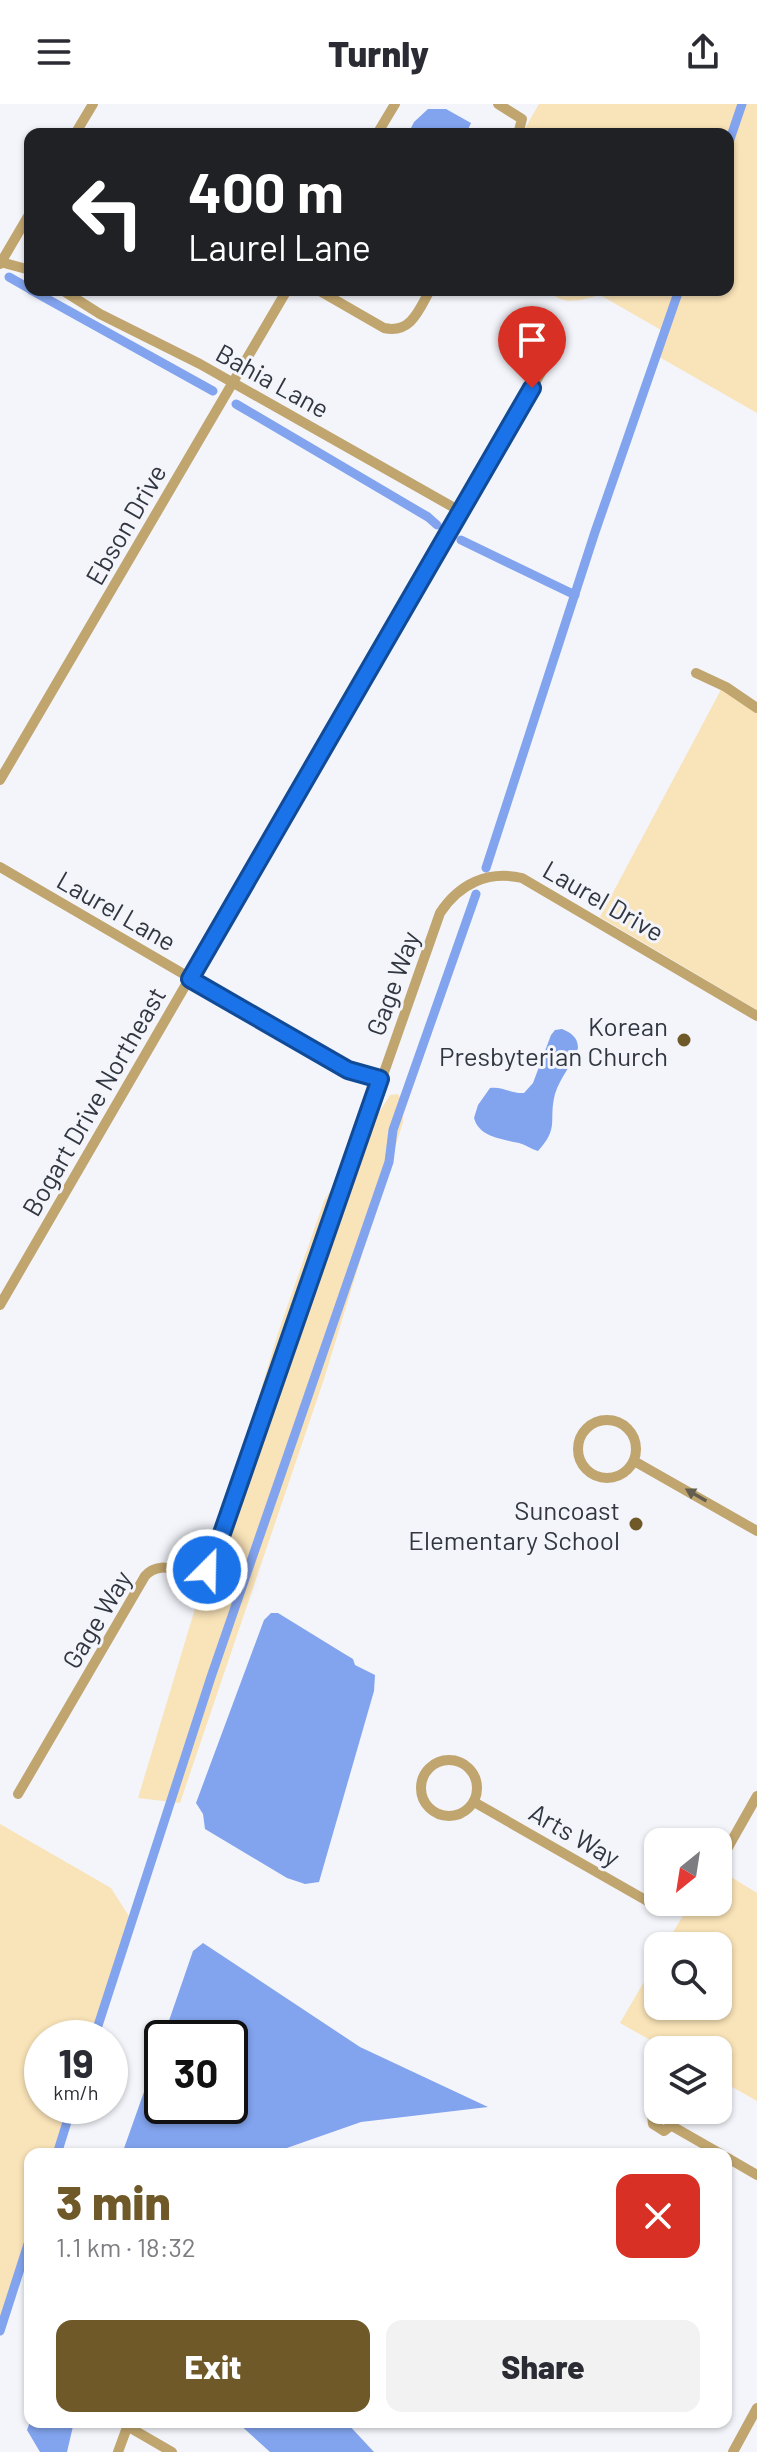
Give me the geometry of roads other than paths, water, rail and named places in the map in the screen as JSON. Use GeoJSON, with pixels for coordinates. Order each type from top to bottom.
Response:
{"type":"FeatureCollection","features":[{"type":"Feature","properties":{"kind":"street"},"geometry":{"type":"LineString","coordinates":[[79,128],[93,104]]}},
{"type":"Feature","properties":{"kind":"street"},"geometry":{"type":"LineString","coordinates":[[381,128],[395,104]]}},
{"type":"Feature","properties":{"kind":"street"},"geometry":{"type":"LineString","coordinates":[[498,104],[522,119],[521,128]]}},
{"type":"Feature","properties":{"kind":"street"},"geometry":{"type":"LineString","coordinates":[[24,223],[1,263],[24,269]]}},
{"type":"Feature","properties":{"kind":"street","name":"Bahia Lane"},"geometry":{"type":"LineString","coordinates":[[72,296],[100,314],[233,382],[460,511]]}},
{"type":"Feature","properties":{"kind":"street","name":"Ebson Drive"},"geometry":{"type":"LineString","coordinates":[[0,780],[283,296]]}},
{"type":"Feature","properties":{"kind":"street"},"geometry":{"type":"LineString","coordinates":[[328,296],[384,328],[394,330],[404,328],[411,322],[426,296]]}},
{"type":"Feature","properties":{"kind":"street","name":"Bogart Drive Northeast"},"geometry":{"type":"LineString","coordinates":[[0,1305],[561,338]]}},
{"type":"Feature","properties":{"kind":"street"},"geometry":{"type":"LineString","coordinates":[[696,673],[726,687],[757,708]]}},
{"type":"Feature","properties":{"kind":"street","name":"Laurel Lane"},"geometry":{"type":"LineString","coordinates":[[0,867],[348,1070],[380,1079]]}},
{"type":"Feature","properties":{"kind":"street","name":"Laurel Drive"},"geometry":{"type":"LineString","coordinates":[[436,923],[445,905],[468,885],[488,876],[522,878],[757,1016]]}},
{"type":"Feature","properties":{"kind":"street","name":"Gage Way"},"geometry":{"type":"LineString","coordinates":[[18,1794],[145,1576],[160,1566],[197,1573],[207,1570],[212,1562],[436,923]]}},
{"type":"Feature","properties":{"kind":"street"},"geometry":{"type":"LineString","coordinates":[[614,1421],[631,1432],[636,1451],[634,1461],[629,1469],[614,1478],[596,1476],[582,1464],[579,1455],[581,1437],[595,1423],[614,1421]]}},
{"type":"Feature","properties":{"kind":"street"},"geometry":{"type":"LineString","coordinates":[[634,1461],[757,1531]]}},
{"type":"Feature","properties":{"kind":"street"},"geometry":{"type":"LineString","coordinates":[[445,1759],[463,1762],[475,1775],[478,1793],[474,1802],[462,1814],[444,1816],[436,1813],[421,1792],[424,1775],[436,1762],[445,1759]]}},
{"type":"Feature","properties":{"kind":"street"},"geometry":{"type":"LineString","coordinates":[[732,1840],[757,1796]]}},
{"type":"Feature","properties":{"kind":"street","name":"Arts Way"},"geometry":{"type":"LineString","coordinates":[[474,1802],[644,1899]]}},
{"type":"Feature","properties":{"kind":"street"},"geometry":{"type":"LineString","coordinates":[[654,2124],[664,2131],[672,2126],[710,2148]]}},
{"type":"Feature","properties":{"kind":"street"},"geometry":{"type":"LineString","coordinates":[[732,2160],[757,2175]]}},
{"type":"Feature","properties":{"kind":"street"},"geometry":{"type":"LineString","coordinates":[[733,2452],[757,2408]]}},
{"type":"Feature","properties":{"kind":"street"},"geometry":{"type":"LineString","coordinates":[[118,2452],[127,2428]]}},
{"type":"Feature","properties":{"kind":"street"},"geometry":{"type":"LineString","coordinates":[[134,2428],[172,2452]]}},
{"type":"Feature","properties":{"kind":"water"},"geometry":{"type":"Polygon","coordinates":[[[428,109],[446,109],[471,123],[469,128],[411,128],[428,109]]]}},
{"type":"Feature","properties":{"kind":"water"},"geometry":{"type":"Polygon","coordinates":[[[562,1029],[573,1036],[578,1048],[555,1094],[551,1130],[545,1143],[538,1151],[486,1133],[474,1118],[478,1105],[490,1088],[524,1093],[533,1083],[551,1035],[555,1030],[562,1029]]]}},
{"type":"Feature","properties":{"kind":"water"},"geometry":{"type":"Polygon","coordinates":[[[271,1613],[278,1613],[375,1675],[374,1691],[319,1882],[305,1884],[287,1878],[205,1829],[203,1814],[196,1803],[264,1620],[271,1613]]]}},
{"type":"Feature","properties":{"kind":"water"},"geometry":{"type":"Polygon","coordinates":[[[203,1943],[360,2047],[488,2107],[361,2122],[287,2148],[124,2148],[144,2092],[144,2124],[248,2124],[248,2020],[169,2020],[193,1951],[203,1943]]]}},
{"type":"Feature","properties":{"kind":"water"},"geometry":{"type":"Polygon","coordinates":[[[73,2428],[67,2452],[40,2452],[27,2430],[73,2428]]]}},
{"type":"Feature","properties":{"kind":"water"},"geometry":{"type":"Polygon","coordinates":[[[244,2428],[352,2428],[374,2452],[270,2452],[244,2428]]]}},
{"type":"Feature","properties":{"kind":"waterway"},"geometry":{"type":"LineString","coordinates":[[734,128],[742,104]]}},
{"type":"Feature","properties":{"kind":"waterway"},"geometry":{"type":"LineString","coordinates":[[9,277],[24,286]]}},
{"type":"Feature","properties":{"kind":"waterway"},"geometry":{"type":"LineString","coordinates":[[42,296],[213,391]]}},
{"type":"Feature","properties":{"kind":"waterway"},"geometry":{"type":"LineString","coordinates":[[486,868],[595,532],[677,296]]}},
{"type":"Feature","properties":{"kind":"waterway"},"geometry":{"type":"LineString","coordinates":[[236,404],[437,525]]}},
{"type":"Feature","properties":{"kind":"waterway"},"geometry":{"type":"LineString","coordinates":[[461,540],[575,595]]}},
{"type":"Feature","properties":{"kind":"waterway"},"geometry":{"type":"LineString","coordinates":[[100,2020],[211,1677],[389,1162],[393,1130],[476,894]]}},
{"type":"Feature","properties":{"kind":"waterway"},"geometry":{"type":"LineString","coordinates":[[59,2148],[66,2124]]}},
{"type":"Feature","properties":{"kind":"waterway"},"geometry":{"type":"LineString","coordinates":[[0,2331],[24,2257]]}},
{"type":"Feature","properties":{"kind":"place","name":"Korean Presbyterian Church"},"geometry":{"type":"Point","coordinates":[684,1040]}},
{"type":"Feature","properties":{"kind":"place","name":"Suncoast Elementary School"},"geometry":{"type":"Point","coordinates":[636,1524]}}]}
